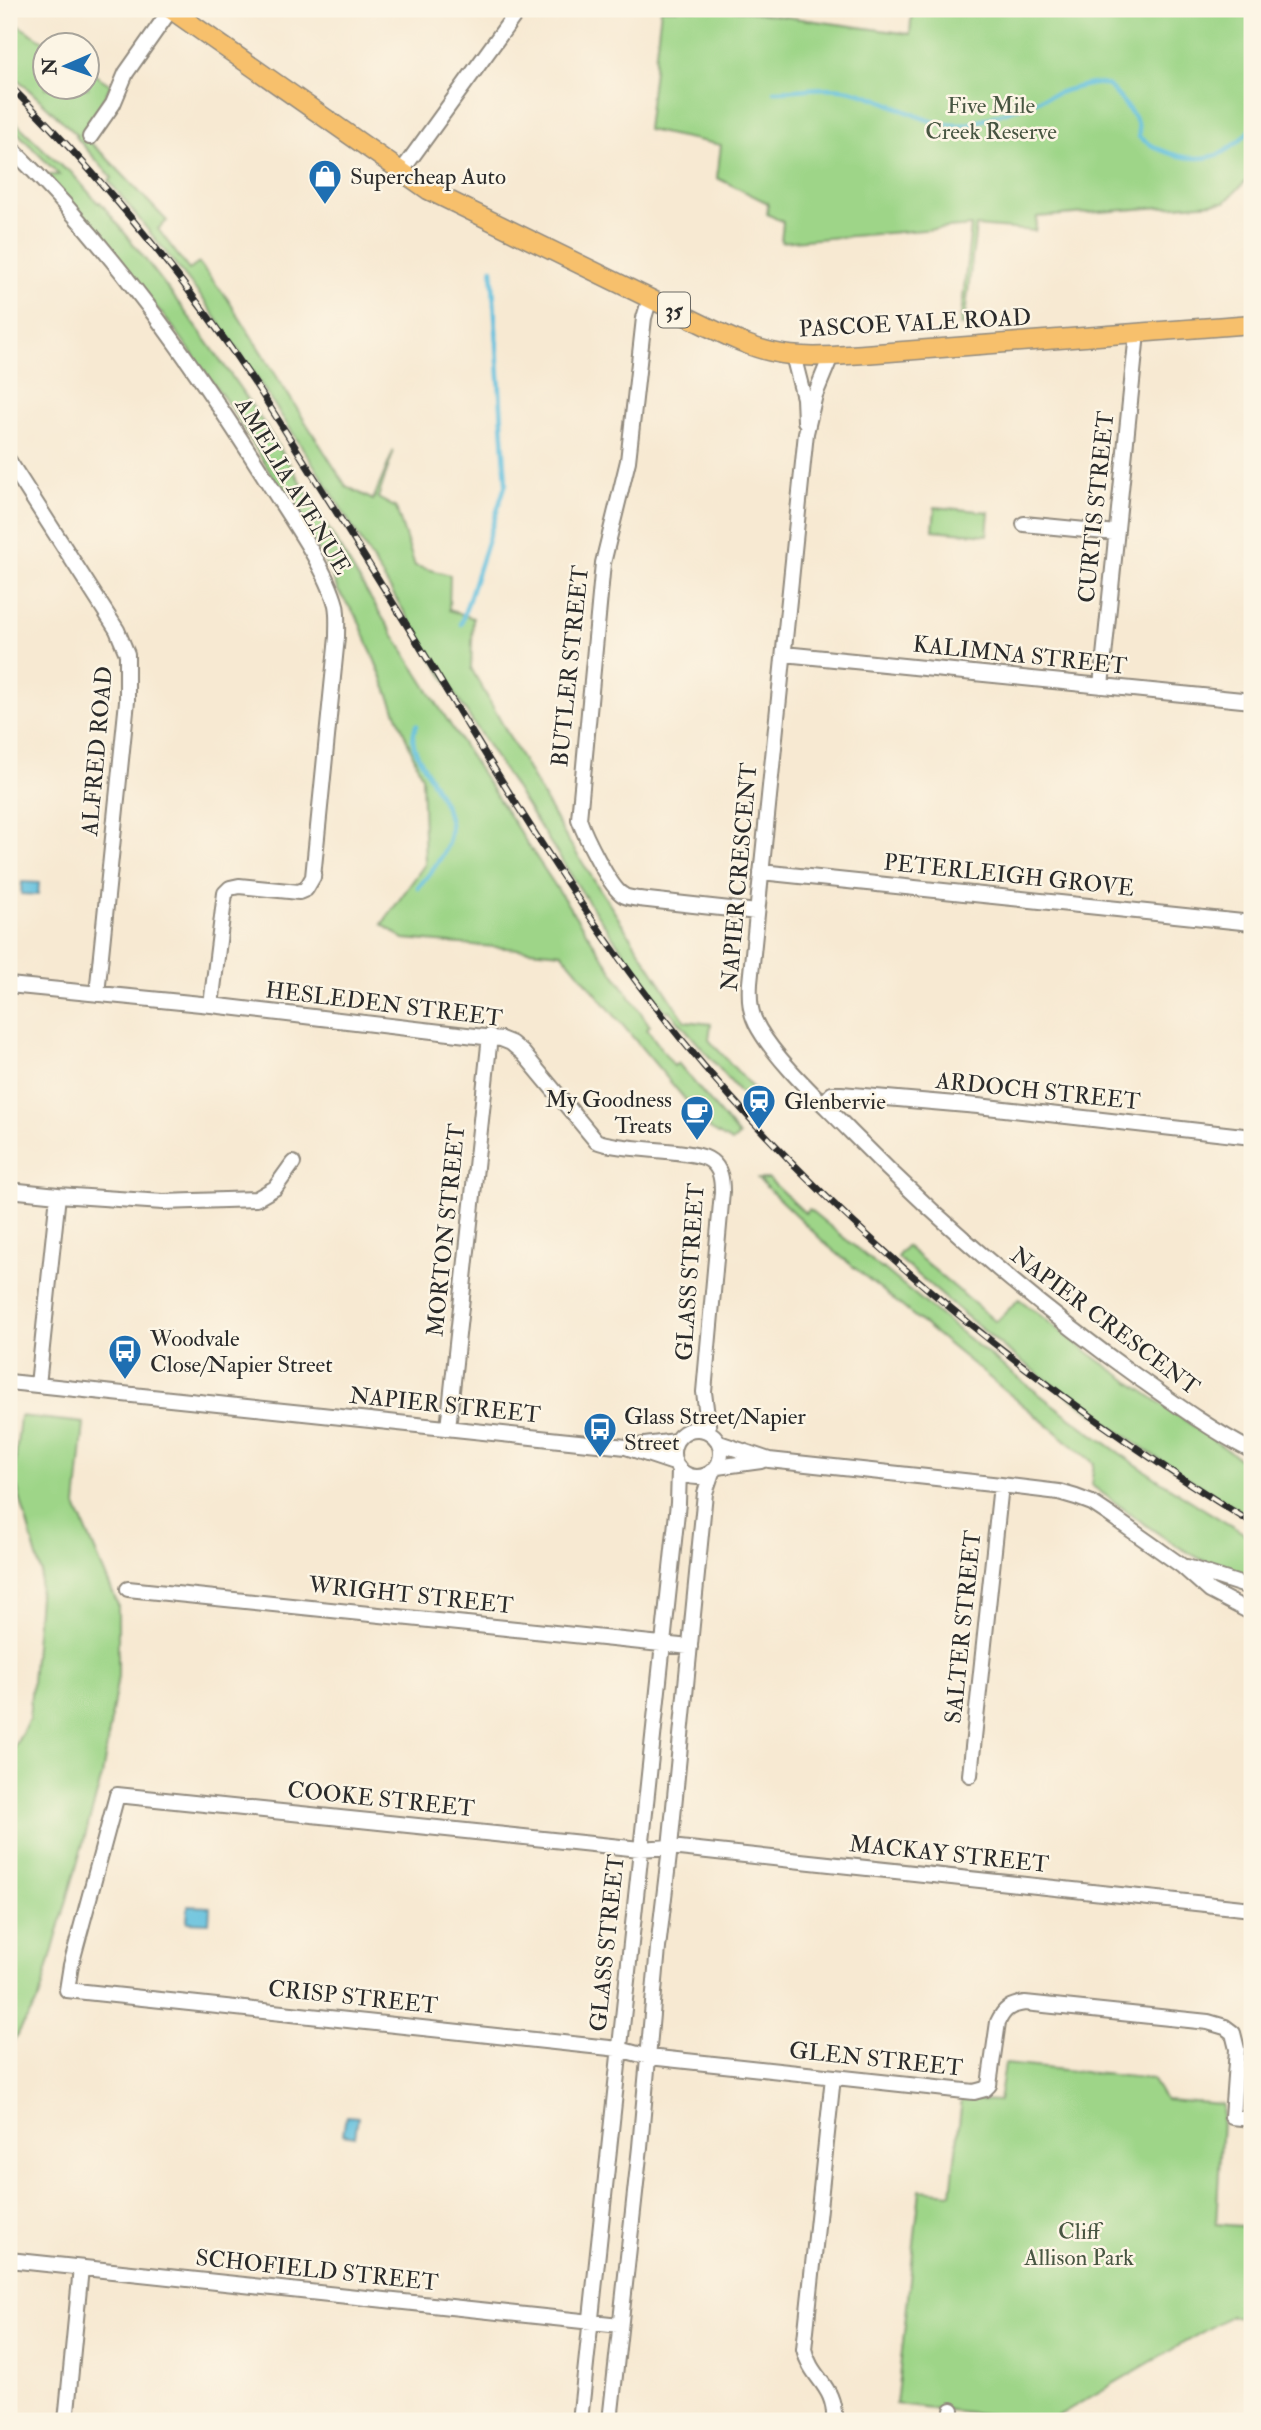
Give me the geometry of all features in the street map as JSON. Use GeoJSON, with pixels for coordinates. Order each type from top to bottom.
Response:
{"type":"FeatureCollection","features":[{"type":"Feature","properties":{"kind":"main road","name":"PASCOE VALE ROAD"},"geometry":{"type":"LineString","coordinates":[[170,9],[428,190],[752,346],[793,355],[831,356],[1252,324]]}},
{"type":"Feature","properties":{"kind":"street"},"geometry":{"type":"LineString","coordinates":[[90,137],[113,104],[126,72],[170,9]]}},
{"type":"Feature","properties":{"kind":"street"},"geometry":{"type":"LineString","coordinates":[[401,172],[519,9]]}},
{"type":"Feature","properties":{"kind":"street","name":"AMELIA AVENUE"},"geometry":{"type":"LineString","coordinates":[[9,146],[63,202],[166,329],[228,419],[294,524],[326,580],[335,604],[337,637],[313,877],[306,889],[299,892],[239,886],[230,888],[225,893],[211,1005]]}},
{"type":"Feature","properties":{"kind":"street","name":"BUTLER STREET"},"geometry":{"type":"LineString","coordinates":[[650,299],[643,318],[628,461],[603,563],[579,819],[582,830],[613,886],[623,895],[757,912]]}},
{"type":"Feature","properties":{"kind":"street","name":"CURTIS STREET"},"geometry":{"type":"LineString","coordinates":[[1101,686],[1137,333]]}},
{"type":"Feature","properties":{"kind":"street","name":"NAPIER CRESCENT"},"geometry":{"type":"LineString","coordinates":[[793,355],[804,398],[806,433]]}},
{"type":"Feature","properties":{"kind":"street","name":"NAPIER CRESCENT"},"geometry":{"type":"LineString","coordinates":[[831,356],[815,395],[806,433],[757,912],[750,1009],[769,1044],[823,1104],[908,1190],[1017,1286],[1101,1351],[1205,1424],[1252,1451]]}},
{"type":"Feature","properties":{"kind":"street","name":"ALFRED ROAD"},"geometry":{"type":"LineString","coordinates":[[9,461],[88,581],[117,630],[127,654],[127,701],[97,994]]}},
{"type":"Feature","properties":{"kind":"street"},"geometry":{"type":"LineString","coordinates":[[1024,524],[1116,533]]}},
{"type":"Feature","properties":{"kind":"street","name":"KALIMNA STREET"},"geometry":{"type":"LineString","coordinates":[[784,654],[1252,701]]}},
{"type":"Feature","properties":{"kind":"street","name":"PETERLEIGH GROVE"},"geometry":{"type":"LineString","coordinates":[[761,872],[1252,923]]}},
{"type":"Feature","properties":{"kind":"street","name":"HESLEDEN STREET"},"geometry":{"type":"LineString","coordinates":[[9,985],[490,1037],[511,1043],[523,1053],[596,1141],[611,1146],[709,1159]]}},
{"type":"Feature","properties":{"kind":"street","name":"MORTON STREET"},"geometry":{"type":"LineString","coordinates":[[448,1428],[490,1037]]}},
{"type":"Feature","properties":{"kind":"street","name":"ARDOCH STREET"},"geometry":{"type":"LineString","coordinates":[[823,1104],[832,1094],[841,1094],[1252,1137]]}},
{"type":"Feature","properties":{"kind":"street","name":"GLASS STREET"},"geometry":{"type":"LineString","coordinates":[[690,1430],[704,1392],[722,1192],[718,1170],[709,1159]]}},
{"type":"Feature","properties":{"kind":"street"},"geometry":{"type":"LineString","coordinates":[[9,1190],[163,1202],[256,1199],[275,1188],[293,1163]]}},
{"type":"Feature","properties":{"kind":"street"},"geometry":{"type":"LineString","coordinates":[[38,1385],[58,1195]]}},
{"type":"Feature","properties":{"kind":"street","name":"NAPIER STREET"},"geometry":{"type":"LineString","coordinates":[[9,1382],[626,1447],[676,1441]]}},
{"type":"Feature","properties":{"kind":"street","name":"GLASS STREET"},"geometry":{"type":"LineString","coordinates":[[704,1392],[714,1437]]}},
{"type":"Feature","properties":{"kind":"street"},"geometry":{"type":"LineString","coordinates":[[769,1460],[715,1470],[699,1478],[692,1477],[677,1466],[673,1455],[676,1441],[690,1430],[769,1460],[1059,1492],[1092,1503],[1182,1566],[1210,1591],[1252,1613]]}},
{"type":"Feature","properties":{"kind":"street"},"geometry":{"type":"LineString","coordinates":[[610,2421],[705,1493],[721,1451],[714,1437]]}},
{"type":"Feature","properties":{"kind":"street","name":"NAPIER CRESCENT"},"geometry":{"type":"LineString","coordinates":[[1235,1442],[1252,1458]]}},
{"type":"Feature","properties":{"kind":"street","name":"NAPIER STREET"},"geometry":{"type":"LineString","coordinates":[[626,1447],[677,1466]]}},
{"type":"Feature","properties":{"kind":"street","name":"GLASS STREET"},"geometry":{"type":"LineString","coordinates":[[580,2421],[678,1503],[677,1466]]}},
{"type":"Feature","properties":{"kind":"street","name":"SALTER STREET"},"geometry":{"type":"LineString","coordinates":[[970,1775],[1001,1485]]}},
{"type":"Feature","properties":{"kind":"street"},"geometry":{"type":"LineString","coordinates":[[1182,1566],[1252,1588]]}},
{"type":"Feature","properties":{"kind":"street","name":"WRIGHT STREET"},"geometry":{"type":"LineString","coordinates":[[128,1589],[690,1647]]}},
{"type":"Feature","properties":{"kind":"street","name":"COOKE STREET"},"geometry":{"type":"LineString","coordinates":[[67,1990],[71,1965],[117,1795],[640,1849]]}},
{"type":"Feature","properties":{"kind":"street","name":"MACKAY STREET"},"geometry":{"type":"LineString","coordinates":[[640,1849],[670,1847],[1252,1909]]}},
{"type":"Feature","properties":{"kind":"street","name":"CRISP STREET"},"geometry":{"type":"LineString","coordinates":[[67,1990],[634,2052]]}},
{"type":"Feature","properties":{"kind":"street","name":"GLEN STREET"},"geometry":{"type":"LineString","coordinates":[[634,2052],[649,2057],[974,2092],[989,2085],[998,2022],[1010,2005],[1025,2003],[1208,2022],[1225,2027],[1233,2033],[1236,2040],[1232,2117],[1252,2119]]}},
{"type":"Feature","properties":{"kind":"street"},"geometry":{"type":"LineString","coordinates":[[833,2077],[804,2349],[810,2367],[833,2400],[834,2421]]}},
{"type":"Feature","properties":{"kind":"street","name":"SCHOFIELD STREET"},"geometry":{"type":"LineString","coordinates":[[9,2260],[620,2325]]}},
{"type":"Feature","properties":{"kind":"street"},"geometry":{"type":"LineString","coordinates":[[66,2421],[81,2267]]}},
{"type":"Feature","properties":{"kind":"green space","name":"Five Mile Creek Reserve"},"geometry":{"type":"Polygon","coordinates":[[[661,9],[729,9],[910,34],[912,9],[1252,9],[1252,175],[1225,202],[1037,217],[1035,231],[976,226],[964,325],[960,325],[971,226],[781,242],[783,222],[767,214],[768,203],[717,178],[721,145],[647,130],[661,9]]]}},
{"type":"Feature","properties":{"kind":"green space"},"geometry":{"type":"Polygon","coordinates":[[[19,26],[32,34],[32,93],[9,71],[9,41],[19,26]]]}},
{"type":"Feature","properties":{"kind":"green space"},"geometry":{"type":"Polygon","coordinates":[[[102,79],[111,85],[84,137],[167,221],[158,229],[189,270],[199,263],[227,298],[346,486],[373,500],[394,450],[378,498],[396,508],[415,566],[450,575],[449,610],[473,618],[471,668],[564,834],[685,1021],[711,1024],[709,1040],[759,1095],[750,1104],[669,1010],[666,1012],[589,903],[447,682],[323,479],[242,356],[206,303],[109,181],[112,178],[75,136],[77,135],[42,102],[102,102],[102,79]]]}},
{"type":"Feature","properties":{"kind":"green space"},"geometry":{"type":"Polygon","coordinates":[[[9,116],[63,168],[70,171],[98,203],[100,202],[213,349],[275,441],[483,775],[650,1026],[647,1029],[674,1066],[678,1063],[739,1136],[732,1142],[710,1129],[562,953],[404,939],[382,924],[425,864],[422,777],[358,619],[338,591],[330,571],[231,408],[176,331],[47,175],[59,175],[9,124],[9,116]]]}},
{"type":"Feature","properties":{"kind":"green space"},"geometry":{"type":"Polygon","coordinates":[[[935,507],[989,512],[987,535],[933,530],[935,507]]]}},
{"type":"Feature","properties":{"kind":"green space"},"geometry":{"type":"Polygon","coordinates":[[[758,1179],[769,1179],[805,1213],[809,1209],[971,1341],[1108,1445],[1203,1509],[1252,1538],[1252,1579],[1207,1562],[1167,1540],[1091,1485],[1094,1463],[828,1246],[758,1179]]]}},
{"type":"Feature","properties":{"kind":"green space"},"geometry":{"type":"Polygon","coordinates":[[[906,1246],[996,1322],[1019,1299],[1097,1359],[1252,1467],[1252,1518],[1136,1444],[1008,1350],[897,1257],[906,1246]]]}},
{"type":"Feature","properties":{"kind":"green space"},"geometry":{"type":"Polygon","coordinates":[[[20,1416],[84,1423],[76,1506],[118,1605],[118,1676],[102,1776],[39,1999],[9,2048],[9,1758],[29,1719],[41,1572],[14,1476],[20,1416]]]}},
{"type":"Feature","properties":{"kind":"green space","name":"Cliff Allison Park"},"geometry":{"type":"Polygon","coordinates":[[[1005,2064],[1152,2079],[1165,2100],[1223,2104],[1216,2224],[1252,2227],[1252,2318],[1230,2316],[1049,2421],[896,2404],[920,2190],[951,2193],[962,2099],[999,2101],[1005,2064]]]}},
{"type":"Feature","properties":{"kind":"water"},"geometry":{"type":"Polygon","coordinates":[[[22,882],[39,883],[38,895],[21,894],[22,882]]]}},
{"type":"Feature","properties":{"kind":"water"},"geometry":{"type":"Polygon","coordinates":[[[188,1906],[210,1907],[209,1923],[187,1922],[188,1906]]]}},
{"type":"Feature","properties":{"kind":"water"},"geometry":{"type":"Polygon","coordinates":[[[346,2116],[358,2117],[355,2136],[343,2134],[346,2116]]]}},
{"type":"Feature","properties":{"kind":"waterway"},"geometry":{"type":"LineString","coordinates":[[774,91],[843,89],[867,95],[925,119],[954,125],[982,121],[1061,92],[1095,84],[1106,85],[1135,118],[1139,137],[1168,153],[1190,158],[1222,153],[1252,129]]}},
{"type":"Feature","properties":{"kind":"waterway"},"geometry":{"type":"LineString","coordinates":[[461,624],[506,483],[492,269]]}},
{"type":"Feature","properties":{"kind":"waterway"},"geometry":{"type":"LineString","coordinates":[[416,725],[413,740],[415,748],[441,798],[450,826],[444,852],[418,888]]}},
{"type":"Feature","properties":{"kind":"railway"},"geometry":{"type":"LineString","coordinates":[[9,85],[110,193],[203,309],[260,391],[529,825],[587,913],[649,999],[743,1111],[808,1179],[946,1305],[1095,1419],[1252,1523]]}},
{"type":"Feature","properties":{"kind":"place","name":"Supercheap Auto"},"geometry":{"type":"Point","coordinates":[325,206]}},
{"type":"Feature","properties":{"kind":"place","name":"Glenbervie"},"geometry":{"type":"Point","coordinates":[759,1131]}},
{"type":"Feature","properties":{"kind":"place","name":"My Goodness Treats"},"geometry":{"type":"Point","coordinates":[697,1142]}},
{"type":"Feature","properties":{"kind":"place","name":"Woodvale Close/Napier Street"},"geometry":{"type":"Point","coordinates":[125,1381]}},
{"type":"Feature","properties":{"kind":"place","name":"Glass Street/Napier Street"},"geometry":{"type":"Point","coordinates":[600,1459]}}]}
